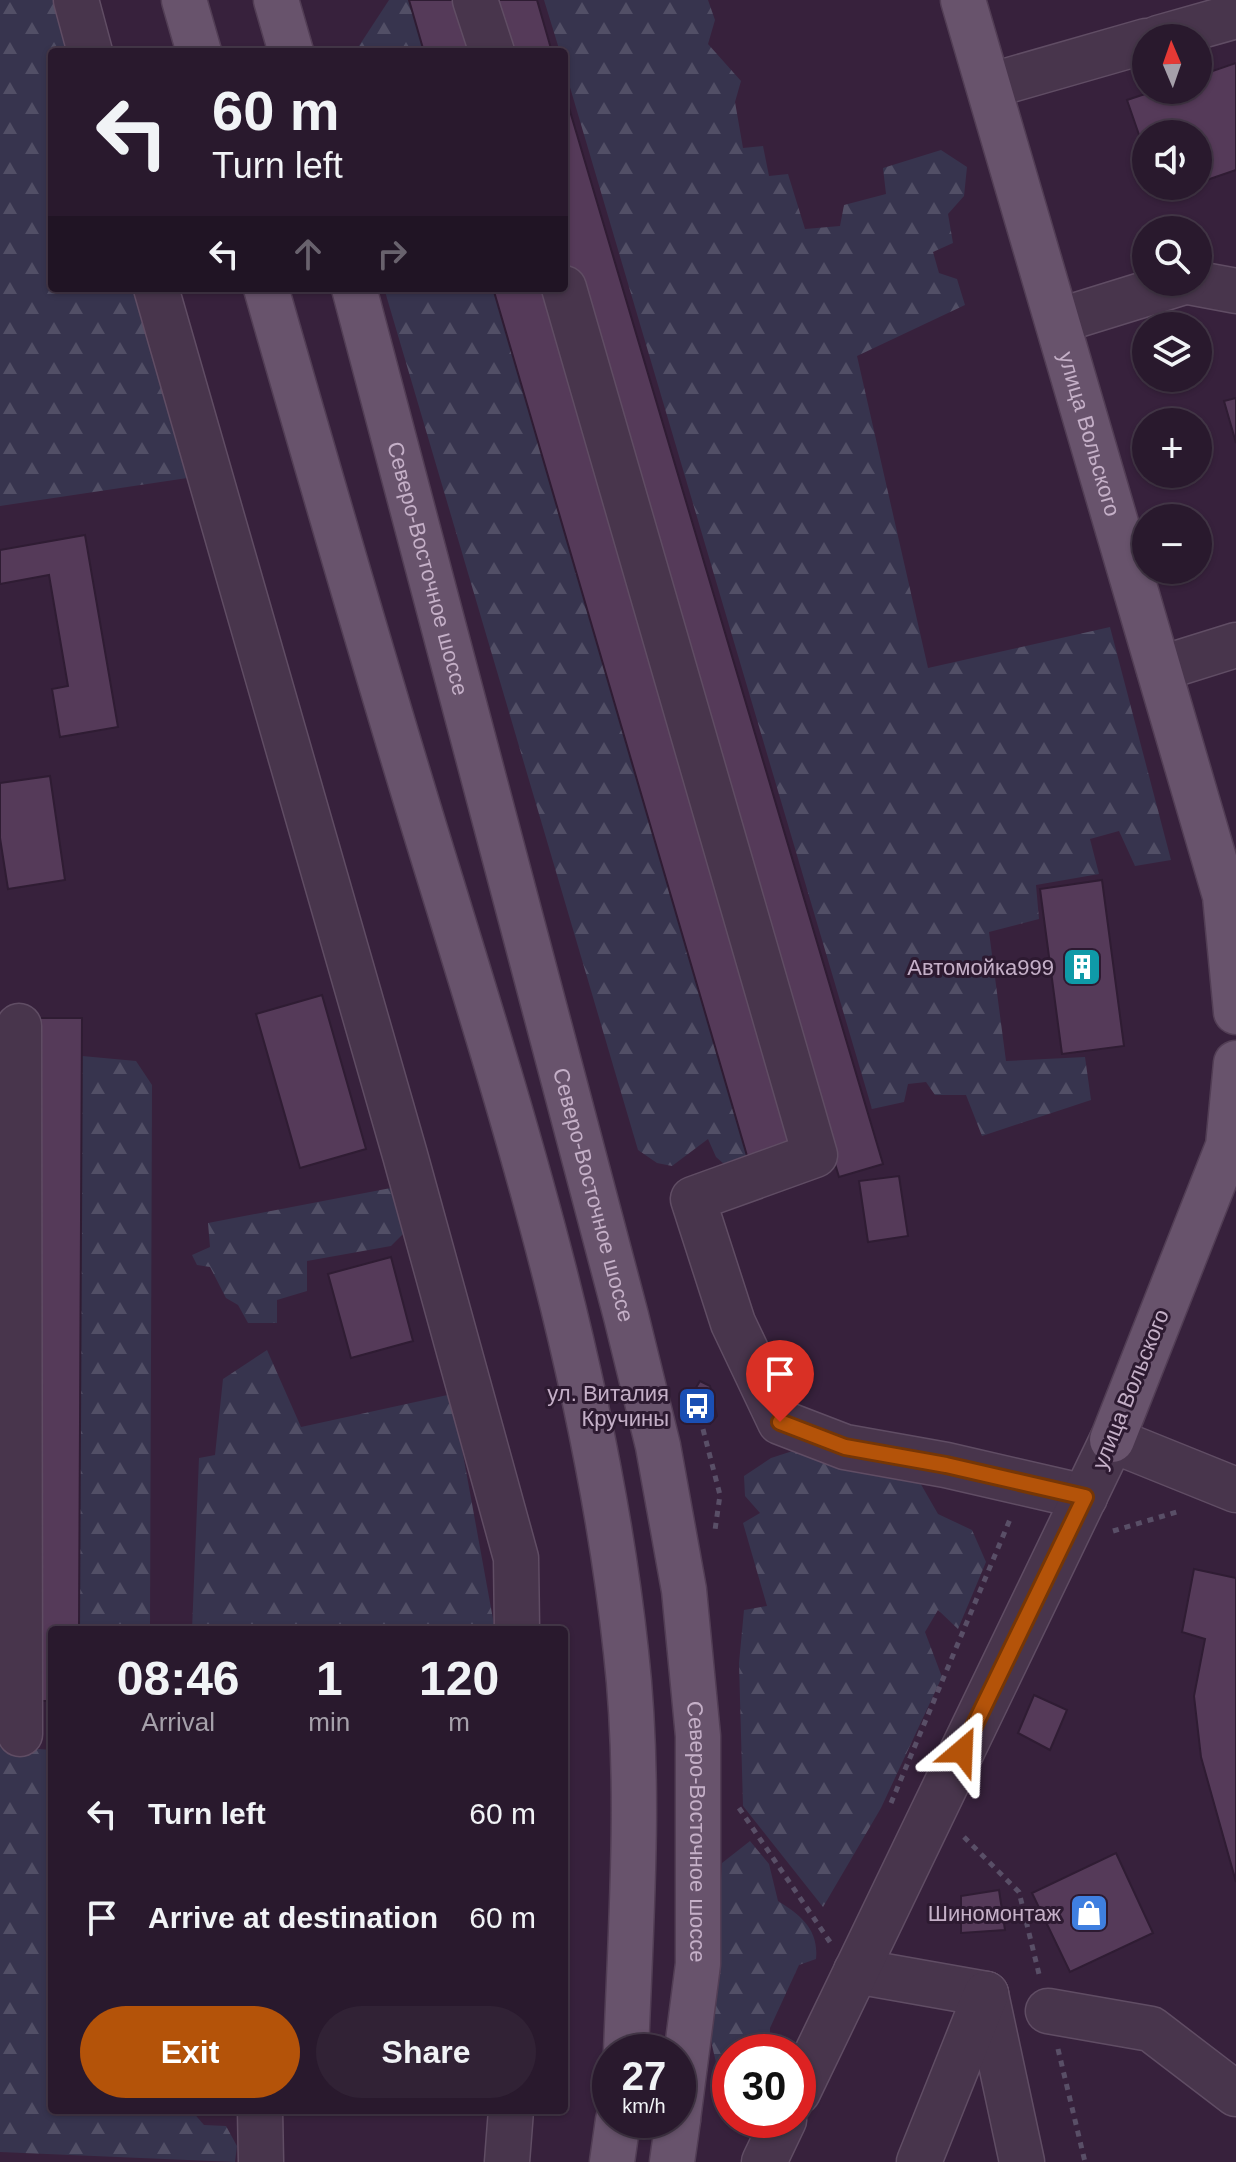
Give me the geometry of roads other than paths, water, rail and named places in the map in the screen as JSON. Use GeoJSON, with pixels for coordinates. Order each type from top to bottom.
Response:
{"type":"FeatureCollection","features":[{"type":"Feature","properties":{"kind":"main road"},"geometry":{"type":"LineString","coordinates":[[184,0],[198,48]]}},
{"type":"Feature","properties":{"kind":"main road"},"geometry":{"type":"LineString","coordinates":[[276,0],[290,48]]}},
{"type":"Feature","properties":{"kind":"main road","name":"улица Вольского"},"geometry":{"type":"LineString","coordinates":[[963,0],[1225,896],[1236,1012]]}},
{"type":"Feature","properties":{"kind":"main road"},"geometry":{"type":"LineString","coordinates":[[267,292],[369,648],[534,1187],[589,1428],[627,1653],[633,1781],[626,2034]]}},
{"type":"Feature","properties":{"kind":"main road","name":"Северо-Восточное шоссе"},"geometry":{"type":"LineString","coordinates":[[355,292],[658,1446],[684,1590],[698,1736],[698,1964],[689,2034]]}},
{"type":"Feature","properties":{"kind":"main road","name":"улица Вольского"},"geometry":{"type":"LineString","coordinates":[[1112,1440],[1228,1146],[1236,1063]]}},
{"type":"Feature","properties":{"kind":"main road"},"geometry":{"type":"LineString","coordinates":[[612,2162],[615,2138]]}},
{"type":"Feature","properties":{"kind":"main road","name":"Северо-Восточное шоссе"},"geometry":{"type":"LineString","coordinates":[[672,2162],[675,2138]]}},
{"type":"Feature","properties":{"kind":"street"},"geometry":{"type":"LineString","coordinates":[[76,0],[89,48]]}},
{"type":"Feature","properties":{"kind":"street"},"geometry":{"type":"LineString","coordinates":[[475,0],[491,48]]}},
{"type":"Feature","properties":{"kind":"street"},"geometry":{"type":"LineString","coordinates":[[1208,24],[1236,16]]}},
{"type":"Feature","properties":{"kind":"street"},"geometry":{"type":"LineString","coordinates":[[989,86],[1132,45]]}},
{"type":"Feature","properties":{"kind":"street"},"geometry":{"type":"LineString","coordinates":[[1212,287],[1236,291]]}},
{"type":"Feature","properties":{"kind":"street"},"geometry":{"type":"LineString","coordinates":[[157,292],[409,1170],[516,1558],[517,1626]]}},
{"type":"Feature","properties":{"kind":"street"},"geometry":{"type":"LineString","coordinates":[[565,292],[815,1155],[693,1199],[733,1323],[780,1422],[845,1447],[946,1465],[1085,1497]]}},
{"type":"Feature","properties":{"kind":"street"},"geometry":{"type":"LineString","coordinates":[[1058,321],[1140,296]]}},
{"type":"Feature","properties":{"kind":"street"},"geometry":{"type":"LineString","coordinates":[[1159,669],[1236,645]]}},
{"type":"Feature","properties":{"kind":"street"},"geometry":{"type":"LineString","coordinates":[[19,1026],[24,1734]]}},
{"type":"Feature","properties":{"kind":"street"},"geometry":{"type":"LineString","coordinates":[[1112,1440],[1236,1490]]}},
{"type":"Feature","properties":{"kind":"street","name":"улица Вольского"},"geometry":{"type":"LineString","coordinates":[[816,2039],[844,1957],[1112,1440]]}},
{"type":"Feature","properties":{"kind":"street"},"geometry":{"type":"LineString","coordinates":[[844,1957],[986,1994]]}},
{"type":"Feature","properties":{"kind":"street"},"geometry":{"type":"LineString","coordinates":[[919,2162],[986,1994]]}},
{"type":"Feature","properties":{"kind":"street"},"geometry":{"type":"LineString","coordinates":[[986,1994],[1022,2162]]}},
{"type":"Feature","properties":{"kind":"street"},"geometry":{"type":"LineString","coordinates":[[1048,2011],[1151,2029],[1236,2094]]}},
{"type":"Feature","properties":{"kind":"street"},"geometry":{"type":"LineString","coordinates":[[260,2114],[261,2162]]}},
{"type":"Feature","properties":{"kind":"street"},"geometry":{"type":"LineString","coordinates":[[507,2162],[511,2114]]}},
{"type":"Feature","properties":{"kind":"street"},"geometry":{"type":"LineString","coordinates":[[764,2162],[775,2138]]}},
{"type":"Feature","properties":{"kind":"place","name":"Автомойка999"},"geometry":{"type":"Point","coordinates":[1082,967]}},
{"type":"Feature","properties":{"kind":"place","name":"ул. Виталия Кручины"},"geometry":{"type":"Point","coordinates":[697,1406]}},
{"type":"Feature","properties":{"kind":"place","name":"Шиномонтаж"},"geometry":{"type":"Point","coordinates":[1089,1913]}}]}
